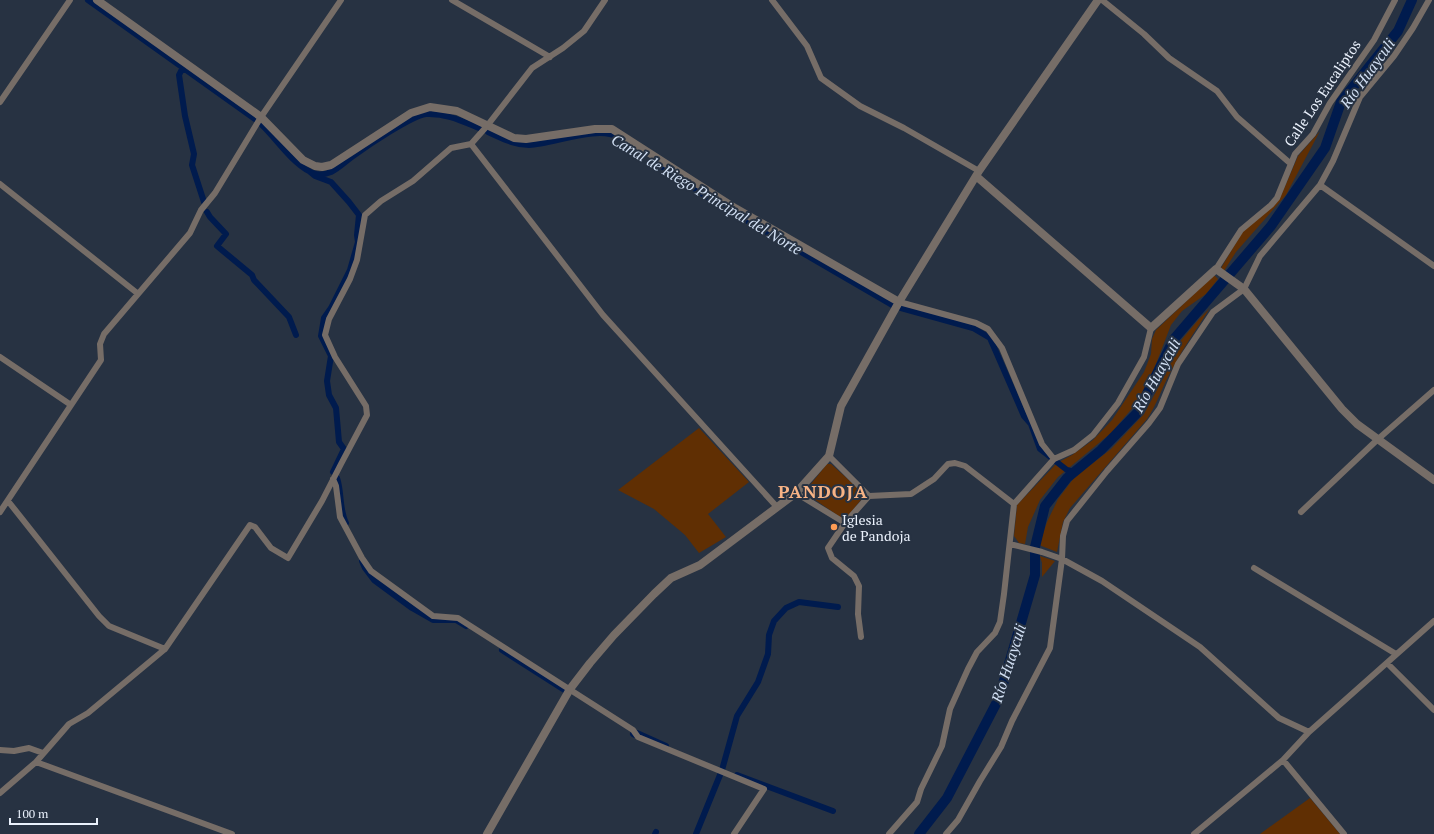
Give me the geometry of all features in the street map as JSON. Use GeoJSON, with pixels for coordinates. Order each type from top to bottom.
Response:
{"type":"FeatureCollection","features":[{"type":"Feature","properties":{"kind":"street"},"geometry":{"type":"LineString","coordinates":[[0,102],[70,0]]}},
{"type":"Feature","properties":{"kind":"street"},"geometry":{"type":"LineString","coordinates":[[97,0],[261,117],[303,160],[315,166],[322,167],[331,165],[411,113],[430,107],[457,111],[514,138],[526,139],[594,129],[612,129],[735,208],[899,302],[976,323],[988,329],[1002,348],[1042,444],[1054,459]]}},
{"type":"Feature","properties":{"kind":"street"},"geometry":{"type":"LineString","coordinates":[[0,512],[101,360],[100,344],[104,334],[190,232],[201,210],[215,193],[261,117],[341,0]]}},
{"type":"Feature","properties":{"kind":"street"},"geometry":{"type":"LineString","coordinates":[[452,0],[550,57]]}},
{"type":"Feature","properties":{"kind":"street"},"geometry":{"type":"LineString","coordinates":[[0,793],[44,754],[69,724],[88,714],[165,649],[250,525],[255,527],[271,548],[288,558],[322,501],[368,414],[366,406],[335,357],[325,335],[330,319],[350,279],[357,260],[365,215],[381,201],[413,181],[451,148],[471,144],[487,126],[532,68],[550,57],[584,31],[605,0]]}},
{"type":"Feature","properties":{"kind":"street"},"geometry":{"type":"LineString","coordinates":[[772,0],[807,46],[821,78],[860,106],[904,128],[977,173],[1151,328],[1144,358],[1118,403],[1093,435],[1074,450],[1054,459],[1014,504],[1000,622],[995,633],[977,652],[968,669],[950,709],[942,746],[921,789],[917,802],[889,834]]}},
{"type":"Feature","properties":{"kind":"street"},"geometry":{"type":"LineString","coordinates":[[487,834],[570,689],[614,635],[671,578],[700,566],[796,493],[829,456],[841,406],[899,302],[977,173],[1098,0]]}},
{"type":"Feature","properties":{"kind":"street"},"geometry":{"type":"LineString","coordinates":[[1102,0],[1144,34],[1169,58],[1217,90],[1237,117],[1291,164]]}},
{"type":"Feature","properties":{"kind":"street","name":"Calle Los Eucaliptos"},"geometry":{"type":"LineString","coordinates":[[1151,328],[1218,271],[1241,230],[1271,205],[1277,198],[1295,154],[1313,134],[1330,103],[1374,40],[1395,0]]}},
{"type":"Feature","properties":{"kind":"street"},"geometry":{"type":"LineString","coordinates":[[946,834],[958,820],[1001,748],[1012,721],[1050,648],[1062,559],[1063,536],[1067,521],[1160,408],[1178,364],[1213,312],[1241,288],[1260,256],[1320,185],[1333,161],[1360,97],[1394,56],[1413,28],[1429,0]]}},
{"type":"Feature","properties":{"kind":"street"},"geometry":{"type":"LineString","coordinates":[[471,144],[603,315],[777,507]]}},
{"type":"Feature","properties":{"kind":"street"},"geometry":{"type":"LineString","coordinates":[[0,184],[137,293]]}},
{"type":"Feature","properties":{"kind":"street"},"geometry":{"type":"LineString","coordinates":[[1320,185],[1434,266]]}},
{"type":"Feature","properties":{"kind":"street"},"geometry":{"type":"LineString","coordinates":[[1218,271],[1241,288],[1356,424],[1434,480]]}},
{"type":"Feature","properties":{"kind":"street"},"geometry":{"type":"LineString","coordinates":[[0,357],[71,405]]}},
{"type":"Feature","properties":{"kind":"street"},"geometry":{"type":"LineString","coordinates":[[1301,512],[1377,440],[1434,390]]}},
{"type":"Feature","properties":{"kind":"street"},"geometry":{"type":"LineString","coordinates":[[829,456],[869,496]]}},
{"type":"Feature","properties":{"kind":"street"},"geometry":{"type":"LineString","coordinates":[[861,638],[858,614],[859,586],[854,576],[832,558],[828,548],[845,523],[869,496],[911,494],[934,479],[948,464],[955,463],[965,466],[1014,504]]}},
{"type":"Feature","properties":{"kind":"street"},"geometry":{"type":"LineString","coordinates":[[333,479],[336,486],[340,517],[362,558],[371,571],[433,616],[458,618],[570,689],[632,730],[638,737],[764,789],[734,834]]}},
{"type":"Feature","properties":{"kind":"street"},"geometry":{"type":"LineString","coordinates":[[796,493],[845,523]]}},
{"type":"Feature","properties":{"kind":"street"},"geometry":{"type":"LineString","coordinates":[[8,501],[99,616],[109,626],[165,649]]}},
{"type":"Feature","properties":{"kind":"street"},"geometry":{"type":"LineString","coordinates":[[1010,544],[1062,559],[1102,581],[1195,644],[1279,718],[1309,732]]}},
{"type":"Feature","properties":{"kind":"street"},"geometry":{"type":"LineString","coordinates":[[1254,568],[1396,654]]}},
{"type":"Feature","properties":{"kind":"street"},"geometry":{"type":"LineString","coordinates":[[1194,834],[1283,760],[1309,732],[1434,621]]}},
{"type":"Feature","properties":{"kind":"street"},"geometry":{"type":"LineString","coordinates":[[1386,663],[1434,710]]}},
{"type":"Feature","properties":{"kind":"street"},"geometry":{"type":"LineString","coordinates":[[0,750],[14,751],[29,748],[44,754]]}},
{"type":"Feature","properties":{"kind":"street"},"geometry":{"type":"LineString","coordinates":[[1283,760],[1344,834]]}},
{"type":"Feature","properties":{"kind":"street"},"geometry":{"type":"LineString","coordinates":[[36,762],[232,834]]}},
{"type":"Feature","properties":{"kind":"shaded area"},"geometry":{"type":"Polygon","coordinates":[[[1320,131],[1286,195],[1236,252],[1224,271],[1221,268],[1243,231],[1280,198],[1298,156],[1320,131]]]}},
{"type":"Feature","properties":{"kind":"shaded area"},"geometry":{"type":"Polygon","coordinates":[[[1214,275],[1218,279],[1206,294],[1182,311],[1171,325],[1149,382],[1135,405],[1111,433],[1058,477],[1040,500],[1028,527],[1025,544],[1019,543],[1014,536],[1017,505],[1057,463],[1072,455],[1093,440],[1112,420],[1144,372],[1151,354],[1152,339],[1156,330],[1214,275]]]}},
{"type":"Feature","properties":{"kind":"shaded area"},"geometry":{"type":"Polygon","coordinates":[[[1210,308],[1178,358],[1154,408],[1147,419],[1070,508],[1063,522],[1057,552],[1039,545],[1047,522],[1058,499],[1074,478],[1111,449],[1144,414],[1168,369],[1178,344],[1210,308]]]}},
{"type":"Feature","properties":{"kind":"shaded area"},"geometry":{"type":"Polygon","coordinates":[[[699,428],[749,482],[708,514],[726,537],[699,553],[685,535],[654,509],[618,490],[699,428]]]}},
{"type":"Feature","properties":{"kind":"shaded area"},"geometry":{"type":"Polygon","coordinates":[[[827,464],[831,464],[862,492],[864,496],[848,516],[843,519],[808,495],[806,490],[827,464]]]}},
{"type":"Feature","properties":{"kind":"shaded area"},"geometry":{"type":"Polygon","coordinates":[[[1040,556],[1055,561],[1042,577],[1042,563],[1040,556]]]}},
{"type":"Feature","properties":{"kind":"shaded area"},"geometry":{"type":"Polygon","coordinates":[[[1310,798],[1340,834],[1260,834],[1310,798]]]}},
{"type":"Feature","properties":{"kind":"waterway","name":"Canal de Riego Principal del Norte"},"geometry":{"type":"LineString","coordinates":[[88,0],[255,119]]}},
{"type":"Feature","properties":{"kind":"waterway","name":"Río Huayculi"},"geometry":{"type":"LineString","coordinates":[[919,834],[947,798],[999,698],[1035,575],[1035,547],[1045,506],[1067,478],[1101,450],[1138,412],[1174,339],[1271,226],[1325,148],[1341,102],[1398,31],[1412,0]]}},
{"type":"Feature","properties":{"kind":"waterway"},"geometry":{"type":"LineString","coordinates":[[183,67],[179,75],[185,116],[194,154],[192,165],[204,202]]}},
{"type":"Feature","properties":{"kind":"waterway","name":"Canal de Riego Principal del Norte"},"geometry":{"type":"LineString","coordinates":[[262,125],[294,160],[301,166],[316,174],[331,172],[378,139],[410,120],[426,114],[454,118],[479,128]]}},
{"type":"Feature","properties":{"kind":"waterway","name":"Canal de Riego Principal del Norte"},"geometry":{"type":"LineString","coordinates":[[488,132],[503,139],[524,145],[539,144],[587,134],[599,133],[618,137]]}},
{"type":"Feature","properties":{"kind":"waterway","name":"Canal de Riego Principal del Norte"},"geometry":{"type":"LineString","coordinates":[[657,163],[710,199],[892,305]]}},
{"type":"Feature","properties":{"kind":"waterway"},"geometry":{"type":"LineString","coordinates":[[309,171],[315,176],[331,182],[359,215],[357,235],[358,242],[350,270],[331,308],[324,318],[321,336],[331,356],[327,381],[329,395],[336,408],[339,442],[344,449],[333,472]]}},
{"type":"Feature","properties":{"kind":"waterway"},"geometry":{"type":"LineString","coordinates":[[207,212],[226,234],[217,246],[252,275],[254,280],[289,317],[296,335]]}},
{"type":"Feature","properties":{"kind":"waterway","name":"Canal de Riego Principal del Norte"},"geometry":{"type":"LineString","coordinates":[[901,308],[973,328],[990,338],[1024,416],[1031,424],[1040,449],[1067,470],[1074,472]]}},
{"type":"Feature","properties":{"kind":"waterway"},"geometry":{"type":"LineString","coordinates":[[337,478],[340,489],[342,512],[346,523]]}},
{"type":"Feature","properties":{"kind":"waterway"},"geometry":{"type":"LineString","coordinates":[[362,561],[365,568],[374,580],[412,608],[433,620],[456,620],[466,626]]}},
{"type":"Feature","properties":{"kind":"waterway"},"geometry":{"type":"LineString","coordinates":[[722,770],[737,716],[758,682],[768,654],[769,635],[774,621],[786,608],[799,602],[838,607]]}},
{"type":"Feature","properties":{"kind":"waterway"},"geometry":{"type":"LineString","coordinates":[[502,650],[566,691]]}},
{"type":"Feature","properties":{"kind":"waterway"},"geometry":{"type":"LineString","coordinates":[[633,734],[635,735],[637,733],[666,746]]}},
{"type":"Feature","properties":{"kind":"waterway"},"geometry":{"type":"LineString","coordinates":[[696,834],[720,775]]}},
{"type":"Feature","properties":{"kind":"waterway"},"geometry":{"type":"LineString","coordinates":[[737,775],[833,811]]}},
{"type":"Feature","properties":{"kind":"place","name":"Iglesia de Pandoja"},"geometry":{"type":"Point","coordinates":[834,527]}},
{"type":"Feature","properties":{"kind":"district","name":"PANDOJA"},"geometry":{"type":"Point","coordinates":[823,491]}}]}
